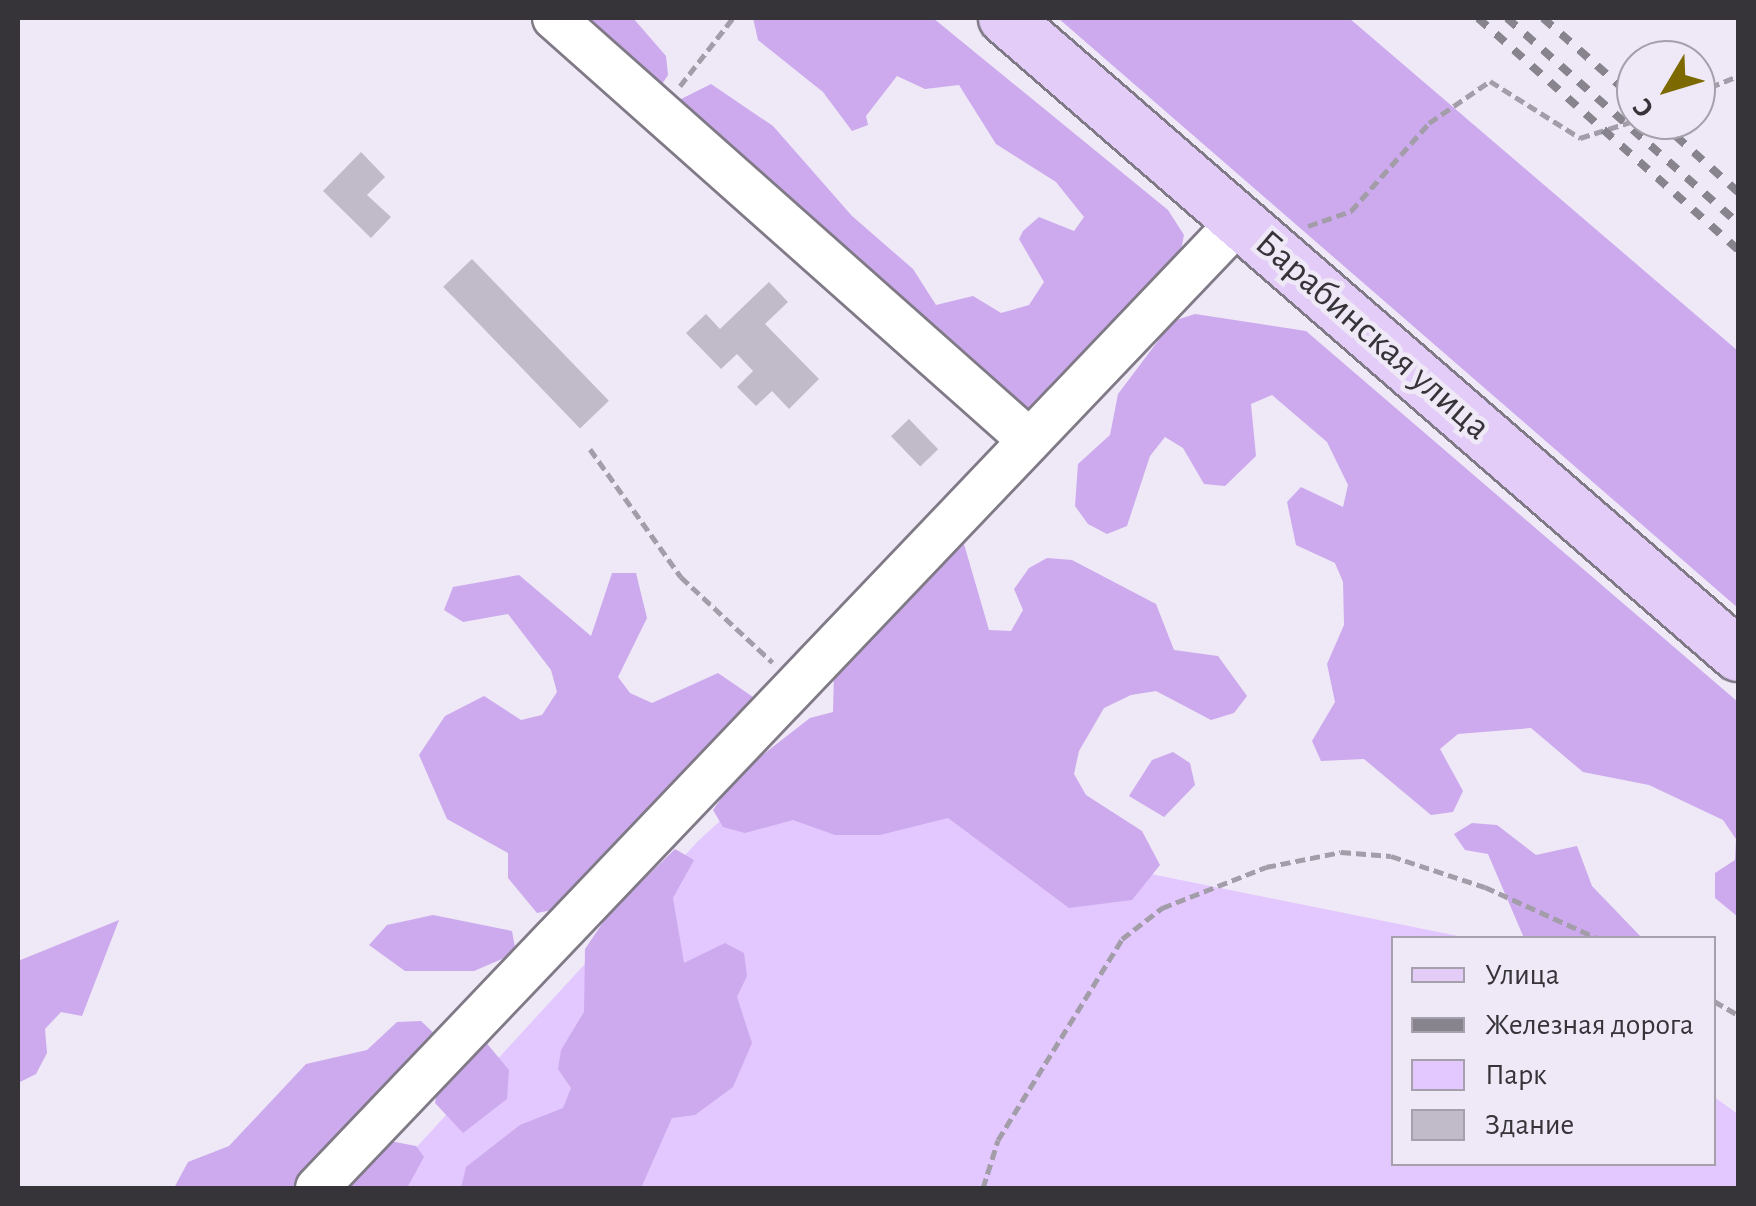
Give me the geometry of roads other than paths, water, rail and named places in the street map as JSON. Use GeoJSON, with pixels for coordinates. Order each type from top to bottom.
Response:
{"type":"FeatureCollection","features":[{"type":"Feature","properties":{"kind":"main road","name":"Барабинская улица"},"geometry":{"type":"LineString","coordinates":[[1005,18],[1738,655]]}},
{"type":"Feature","properties":{"kind":"street"},"geometry":{"type":"LineString","coordinates":[[554,18],[1029,440]]}},
{"type":"Feature","properties":{"kind":"street"},"geometry":{"type":"LineString","coordinates":[[316,1188],[794,682],[1245,224]]}},
{"type":"Feature","properties":{"kind":"railway"},"geometry":{"type":"LineString","coordinates":[[1478,18],[1738,250]]}},
{"type":"Feature","properties":{"kind":"railway"},"geometry":{"type":"LineString","coordinates":[[1507,18],[1738,223]]}},
{"type":"Feature","properties":{"kind":"railway"},"geometry":{"type":"LineString","coordinates":[[1543,18],[1616,82]]}},
{"type":"Feature","properties":{"kind":"railway"},"geometry":{"type":"LineString","coordinates":[[1680,140],[1738,192]]}}]}
